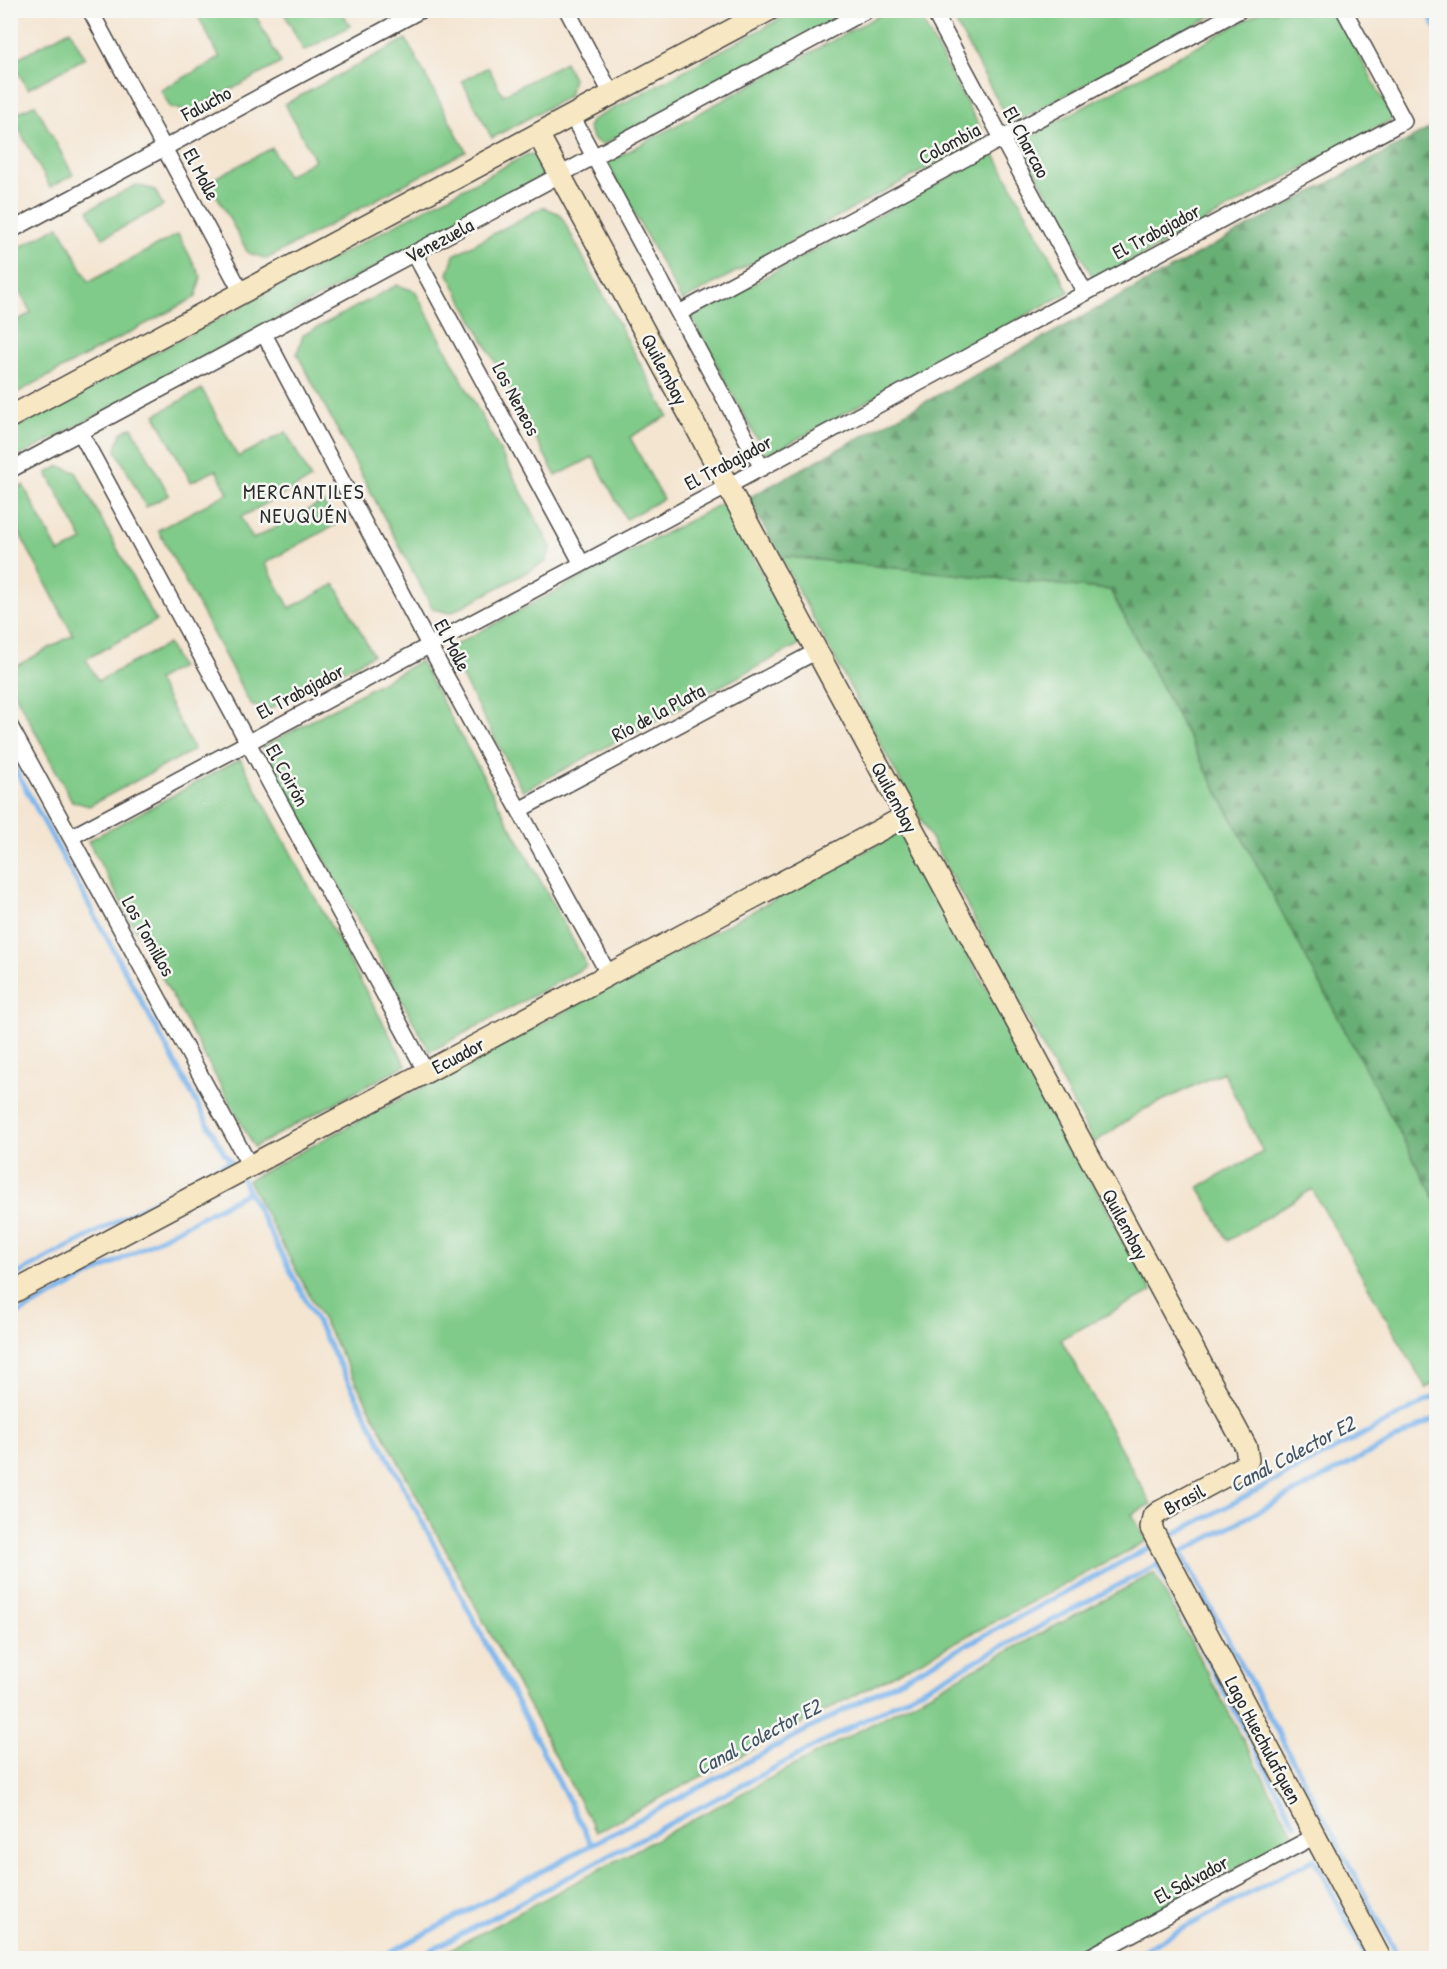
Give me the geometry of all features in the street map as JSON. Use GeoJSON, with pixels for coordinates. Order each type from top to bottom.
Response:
{"type":"FeatureCollection","features":[{"type":"Feature","properties":{"kind":"street","name":"El Molle"},"geometry":{"type":"LineString","coordinates":[[90,10],[242,293]]}},
{"type":"Feature","properties":{"kind":"street","name":"Falucho"},"geometry":{"type":"LineString","coordinates":[[10,231],[421,10]]}},
{"type":"Feature","properties":{"kind":"street"},"geometry":{"type":"LineString","coordinates":[[567,10],[612,95]]}},
{"type":"Feature","properties":{"kind":"street"},"geometry":{"type":"LineString","coordinates":[[10,417],[769,10]]}},
{"type":"Feature","properties":{"kind":"street","name":"Venezuela"},"geometry":{"type":"LineString","coordinates":[[10,470],[867,10]]}},
{"type":"Feature","properties":{"kind":"street","name":"El Charcao"},"geometry":{"type":"LineString","coordinates":[[933,10],[1085,293]]}},
{"type":"Feature","properties":{"kind":"street","name":"Colombia"},"geometry":{"type":"LineString","coordinates":[[679,314],[1240,10]]}},
{"type":"Feature","properties":{"kind":"street","name":"El Trabajador"},"geometry":{"type":"LineString","coordinates":[[71,837],[762,468],[1404,121],[1344,10]]}},
{"type":"Feature","properties":{"kind":"street","name":"Quilembay"},"geometry":{"type":"LineString","coordinates":[[572,116],[762,468]]}},
{"type":"Feature","properties":{"kind":"street","name":"Quilembay"},"geometry":{"type":"LineString","coordinates":[[538,134],[1246,1447],[1248,1460]]}},
{"type":"Feature","properties":{"kind":"street","name":"Los Neneos"},"geometry":{"type":"LineString","coordinates":[[414,253],[582,564]]}},
{"type":"Feature","properties":{"kind":"street","name":"El Molle"},"geometry":{"type":"LineString","coordinates":[[264,334],[429,645],[609,975]]}},
{"type":"Feature","properties":{"kind":"street","name":"El Coirón"},"geometry":{"type":"LineString","coordinates":[[80,432],[246,743],[426,1072]]}},
{"type":"Feature","properties":{"kind":"street","name":"Río de la Plata"},"geometry":{"type":"LineString","coordinates":[[519,810],[817,651]]}},
{"type":"Feature","properties":{"kind":"street","name":"Los Tomillos"},"geometry":{"type":"LineString","coordinates":[[10,726],[250,1166]]}},
{"type":"Feature","properties":{"kind":"street","name":"Ecuador"},"geometry":{"type":"LineString","coordinates":[[10,1294],[906,816]]}},
{"type":"Feature","properties":{"kind":"street","name":"Brasil"},"geometry":{"type":"LineString","coordinates":[[1151,1521],[1159,1512],[1239,1470],[1248,1460]]}},
{"type":"Feature","properties":{"kind":"street","name":"Lago Huechulafquen"},"geometry":{"type":"LineString","coordinates":[[1151,1521],[1153,1532],[1380,1959]]}},
{"type":"Feature","properties":{"kind":"street","name":"El Salvador"},"geometry":{"type":"LineString","coordinates":[[1087,1959],[1315,1836]]}},
{"type":"Feature","properties":{"kind":"green space"},"geometry":{"type":"Polygon","coordinates":[[[209,10],[253,11],[281,63],[189,112],[170,107],[161,90],[220,58],[198,16],[209,10]]]}},
{"type":"Feature","properties":{"kind":"green space"},"geometry":{"type":"Polygon","coordinates":[[[283,11],[342,11],[350,26],[304,51],[283,11]]]}},
{"type":"Feature","properties":{"kind":"green space"},"geometry":{"type":"Polygon","coordinates":[[[795,11],[852,11],[602,145],[593,139],[588,127],[592,120],[795,11]]]}},
{"type":"Feature","properties":{"kind":"green space"},"geometry":{"type":"Polygon","coordinates":[[[887,11],[917,11],[985,137],[682,301],[607,163],[887,11]]]}},
{"type":"Feature","properties":{"kind":"green space"},"geometry":{"type":"Polygon","coordinates":[[[949,11],[1221,11],[1011,125],[949,11]]]}},
{"type":"Feature","properties":{"kind":"green space"},"geometry":{"type":"Polygon","coordinates":[[[1262,11],[1336,11],[1393,119],[1095,281],[1019,142],[1262,11]]]}},
{"type":"Feature","properties":{"kind":"green space"},"geometry":{"type":"Polygon","coordinates":[[[70,30],[85,58],[28,89],[12,61],[70,30]]]}},
{"type":"Feature","properties":{"kind":"green space"},"geometry":{"type":"Polygon","coordinates":[[[406,39],[466,151],[267,259],[248,253],[209,181],[272,148],[287,176],[315,160],[285,104],[406,39]]]}},
{"type":"Feature","properties":{"kind":"green space"},"geometry":{"type":"Polygon","coordinates":[[[565,62],[573,78],[569,96],[492,138],[462,81],[488,67],[503,95],[565,62]]]}},
{"type":"Feature","properties":{"kind":"green space"},"geometry":{"type":"Polygon","coordinates":[[[35,104],[73,175],[50,187],[12,116],[35,104]]]}},
{"type":"Feature","properties":{"kind":"green space"},"geometry":{"type":"Polygon","coordinates":[[[1436,125],[1436,1201],[1110,590],[780,556],[748,498],[1436,125]]]}},
{"type":"Feature","properties":{"kind":"green space"},"geometry":{"type":"Polygon","coordinates":[[[994,153],[1069,292],[766,456],[691,317],[994,153]]]}},
{"type":"Feature","properties":{"kind":"green space"},"geometry":{"type":"Polygon","coordinates":[[[534,154],[544,164],[545,171],[542,178],[11,461],[11,430],[526,155],[534,154]]]}},
{"type":"Feature","properties":{"kind":"green space"},"geometry":{"type":"Polygon","coordinates":[[[136,185],[155,190],[163,206],[103,238],[88,210],[136,185]]]}},
{"type":"Feature","properties":{"kind":"green space"},"geometry":{"type":"Polygon","coordinates":[[[543,207],[560,214],[668,416],[630,437],[663,499],[626,519],[593,457],[556,476],[448,274],[454,255],[543,207]]]}},
{"type":"Feature","properties":{"kind":"green space"},"geometry":{"type":"Polygon","coordinates":[[[59,226],[89,282],[178,234],[201,277],[196,297],[11,396],[11,324],[31,313],[11,274],[11,252],[59,226]]]}},
{"type":"Feature","properties":{"kind":"green space"},"geometry":{"type":"Polygon","coordinates":[[[397,285],[415,291],[551,547],[546,562],[450,613],[433,609],[297,354],[303,335],[397,285]]]}},
{"type":"Feature","properties":{"kind":"green space"},"geometry":{"type":"Polygon","coordinates":[[[202,389],[238,457],[286,432],[311,479],[241,517],[253,539],[323,502],[335,525],[265,563],[290,608],[335,584],[373,655],[268,710],[251,705],[158,530],[228,493],[216,470],[191,482],[155,415],[202,389]]]}},
{"type":"Feature","properties":{"kind":"green space"},"geometry":{"type":"Polygon","coordinates":[[[132,427],[169,495],[146,507],[116,450],[121,433],[132,427]]]}},
{"type":"Feature","properties":{"kind":"green space"},"geometry":{"type":"Polygon","coordinates":[[[59,466],[76,472],[156,621],[86,659],[98,681],[168,644],[180,667],[157,680],[194,750],[89,806],[72,801],[11,686],[11,669],[73,635],[11,517],[11,492],[23,485],[59,553],[83,541],[47,473],[59,466]]]}},
{"type":"Feature","properties":{"kind":"green space"},"geometry":{"type":"Polygon","coordinates":[[[724,502],[800,644],[523,791],[447,649],[724,502]]]}},
{"type":"Feature","properties":{"kind":"green space"},"geometry":{"type":"Polygon","coordinates":[[[780,556],[1110,590],[1436,1201],[1436,1382],[1426,1388],[1312,1189],[1228,1241],[1199,1187],[1263,1152],[1223,1072],[1143,1110],[1094,1143],[780,556]]]}},
{"type":"Feature","properties":{"kind":"green space"},"geometry":{"type":"Polygon","coordinates":[[[420,661],[587,966],[430,1052],[263,747],[420,661]]]}},
{"type":"Feature","properties":{"kind":"green space"},"geometry":{"type":"Polygon","coordinates":[[[240,759],[406,1065],[254,1147],[88,841],[240,759]]]}},
{"type":"Feature","properties":{"kind":"green space"},"geometry":{"type":"Polygon","coordinates":[[[901,832],[1152,1291],[1061,1339],[1151,1504],[1132,1514],[1147,1541],[596,1832],[248,1180],[901,832]]]}},
{"type":"Feature","properties":{"kind":"green space"},"geometry":{"type":"Polygon","coordinates":[[[1154,1573],[1295,1837],[1068,1958],[434,1958],[1154,1573]]]}},
{"type":"Feature","properties":{"kind":"waterway"},"geometry":{"type":"LineString","coordinates":[[1427,10],[1436,28]]}},
{"type":"Feature","properties":{"kind":"waterway"},"geometry":{"type":"LineString","coordinates":[[10,760],[224,1153],[234,1165]]}},
{"type":"Feature","properties":{"kind":"waterway"},"geometry":{"type":"LineString","coordinates":[[10,1278],[230,1161]]}},
{"type":"Feature","properties":{"kind":"waterway"},"geometry":{"type":"LineString","coordinates":[[242,1179],[592,1845]]}},
{"type":"Feature","properties":{"kind":"waterway"},"geometry":{"type":"LineString","coordinates":[[10,1318],[248,1192]]}},
{"type":"Feature","properties":{"kind":"waterway","name":"Canal Colector E2"},"geometry":{"type":"LineString","coordinates":[[1163,1540],[1436,1396]]}},
{"type":"Feature","properties":{"kind":"waterway"},"geometry":{"type":"LineString","coordinates":[[1172,1557],[1436,1418]]}},
{"type":"Feature","properties":{"kind":"waterway","name":"Canal Colector E2"},"geometry":{"type":"LineString","coordinates":[[379,1958],[1154,1545]]}},
{"type":"Feature","properties":{"kind":"waterway"},"geometry":{"type":"LineString","coordinates":[[1181,1552],[1399,1958]]}},
{"type":"Feature","properties":{"kind":"waterway"},"geometry":{"type":"LineString","coordinates":[[416,1958],[1162,1562]]}},
{"type":"Feature","properties":{"kind":"waterway"},"geometry":{"type":"LineString","coordinates":[[1157,1565],[1295,1824]]}},
{"type":"Feature","properties":{"kind":"waterway"},"geometry":{"type":"LineString","coordinates":[[1128,1958],[1314,1859],[1367,1958]]}},
{"type":"Feature","properties":{"kind":"district","name":"MERCANTILES NEUQUÉN"},"geometry":{"type":"Point","coordinates":[304,503]}}]}
